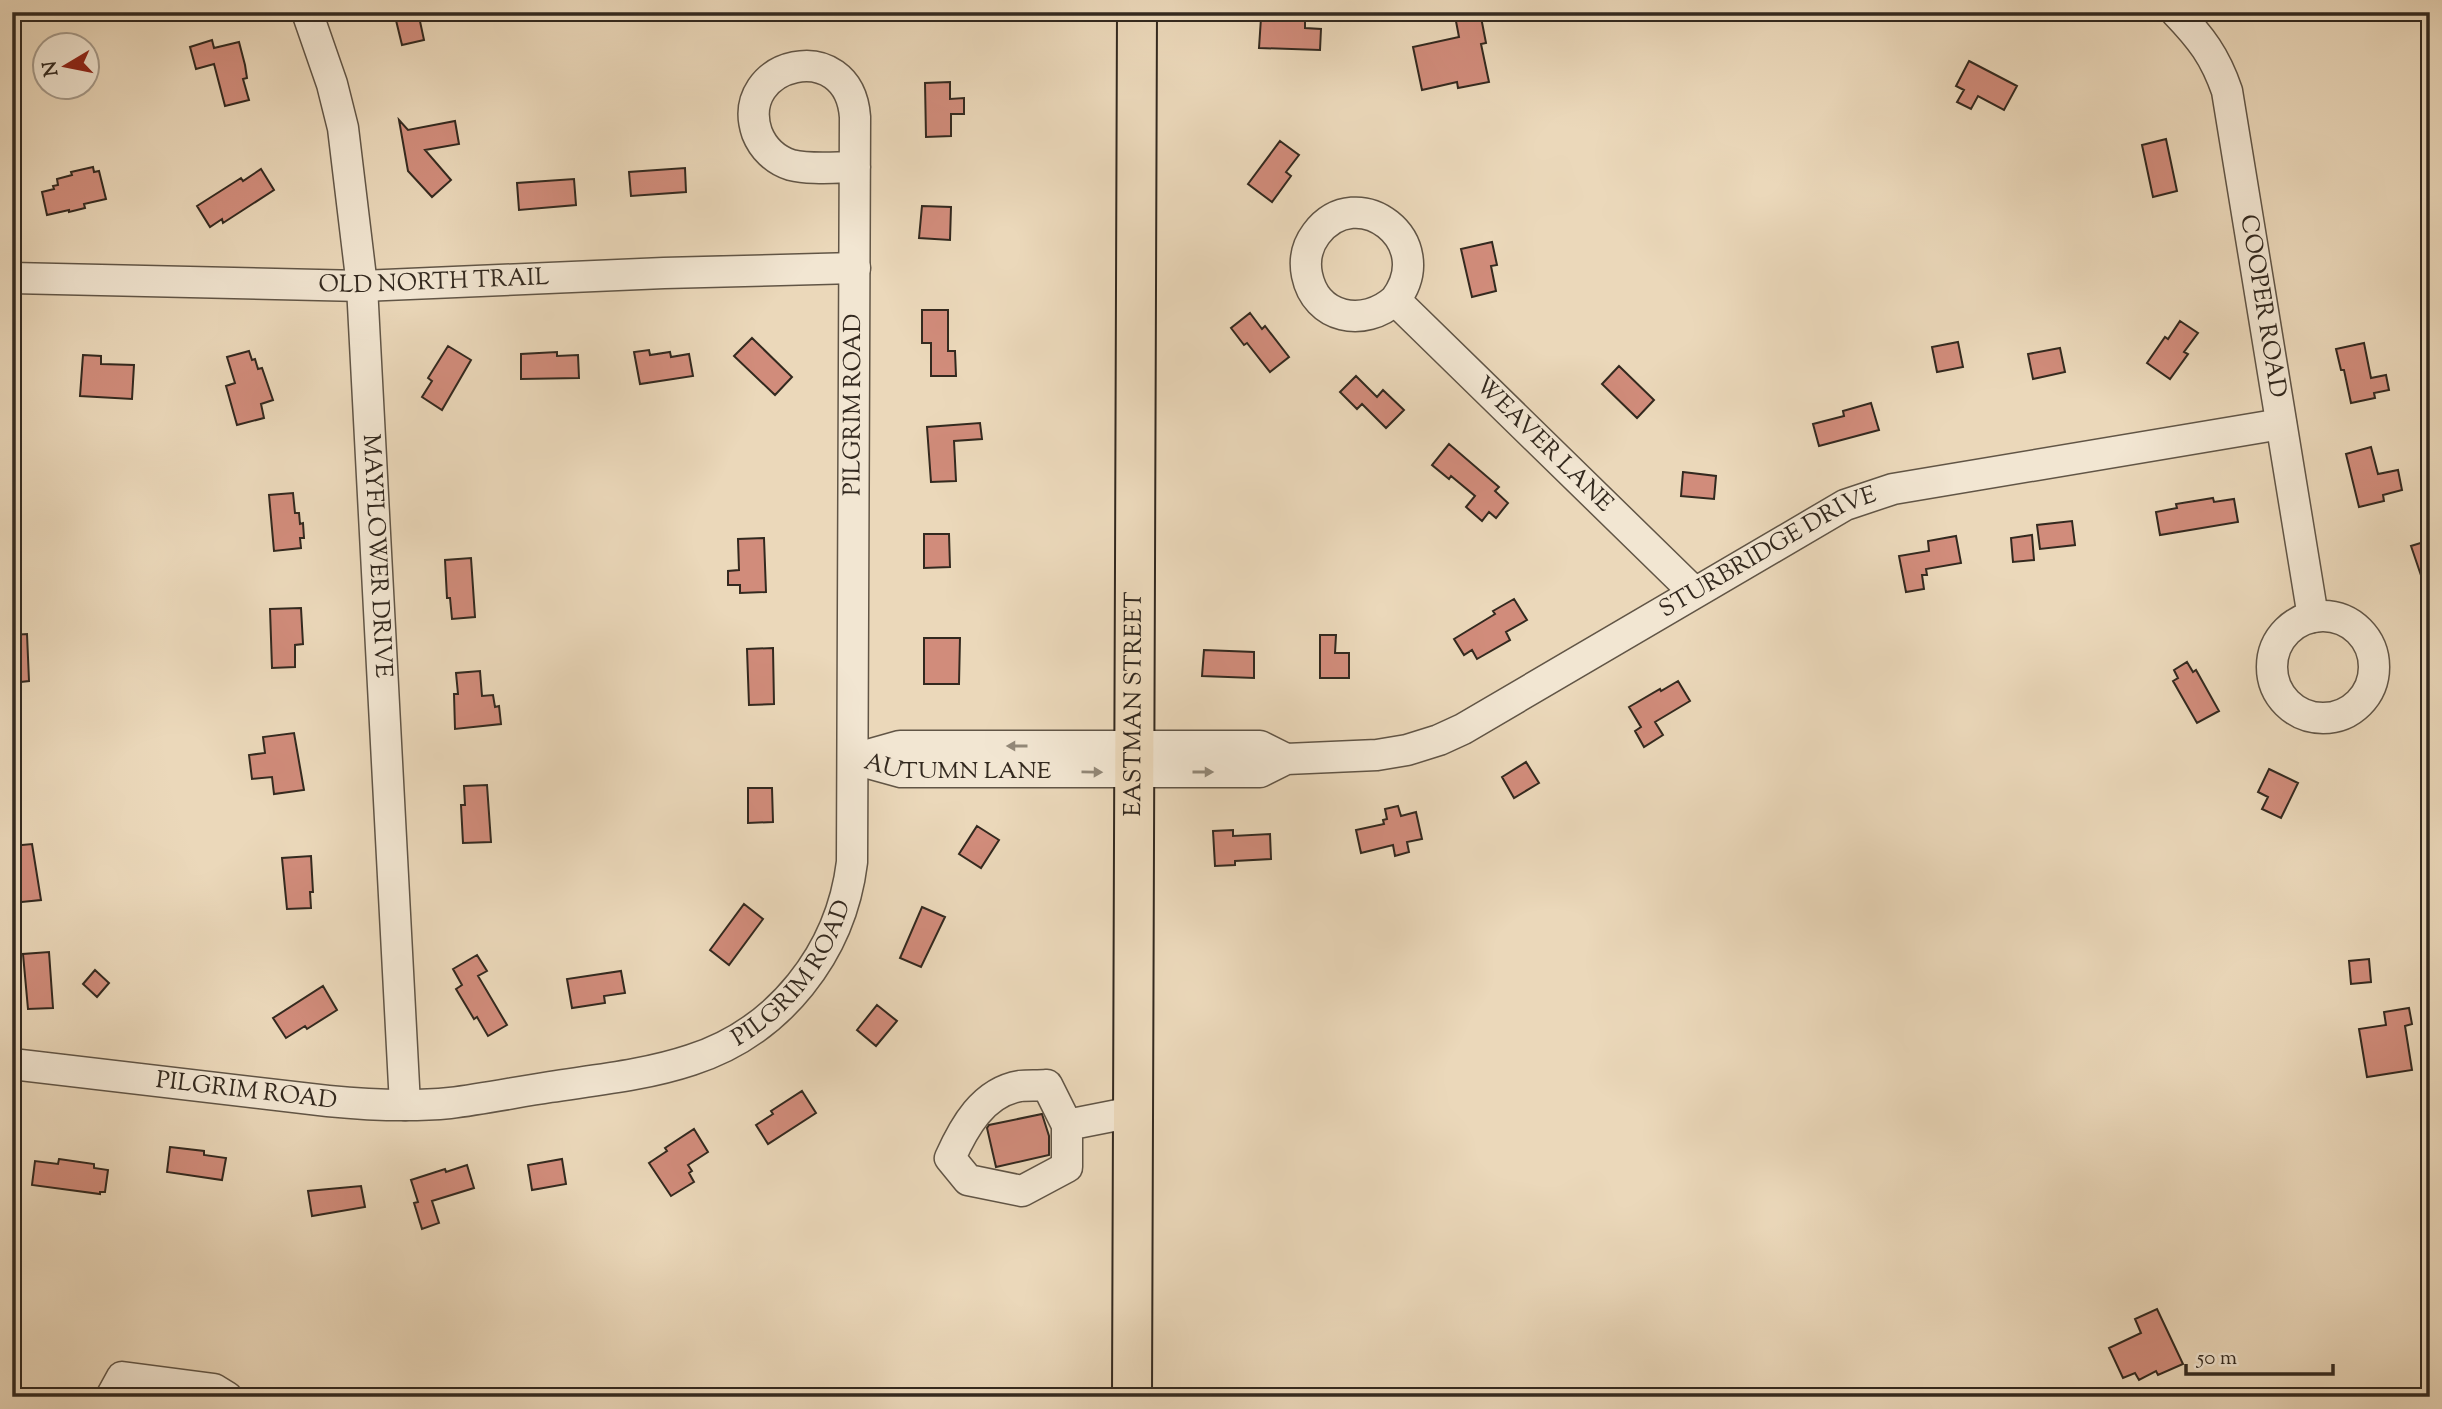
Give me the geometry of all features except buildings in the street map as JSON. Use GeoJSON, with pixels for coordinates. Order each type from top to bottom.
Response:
{"type":"FeatureCollection","features":[{"type":"Feature","properties":{"kind":"main road","name":"EASTMAN STREET"},"geometry":{"type":"LineString","coordinates":[[1132,1397],[1137,12]]}},
{"type":"Feature","properties":{"kind":"street","name":"MAYFLOWER DRIVE"},"geometry":{"type":"LineString","coordinates":[[307,12],[343,128],[362,286],[405,1105]]}},
{"type":"Feature","properties":{"kind":"street","name":"COOPER ROAD"},"geometry":{"type":"LineString","coordinates":[[2176,12],[2208,48],[2220,69],[2227,91],[2313,617]]}},
{"type":"Feature","properties":{"kind":"street","name":"PILGRIM ROAD"},"geometry":{"type":"LineString","coordinates":[[12,1064],[328,1101],[405,1105],[451,1102],[672,1065],[710,1053],[747,1034],[793,995],[828,941],[844,903],[853,852],[855,167]]}},
{"type":"Feature","properties":{"kind":"street","name":"OLD NORTH TRAIL"},"geometry":{"type":"LineString","coordinates":[[12,278],[362,286],[664,272],[855,268]]}},
{"type":"Feature","properties":{"kind":"street","name":"WEAVER LANE"},"geometry":{"type":"LineString","coordinates":[[1395,300],[1695,592]]}},
{"type":"Feature","properties":{"kind":"street","name":"STURBRIDGE DRIVE"},"geometry":{"type":"LineString","coordinates":[[1135,760],[1260,772],[1286,759],[1377,755],[1406,750],[1464,729],[1845,505],[1880,493],[2281,424]]}},
{"type":"Feature","properties":{"kind":"street","name":"AUTUMN LANE"},"geometry":{"type":"LineString","coordinates":[[854,759],[901,772],[1135,760]]}},
{"type":"Feature","properties":{"kind":"street"},"geometry":{"type":"LineString","coordinates":[[1067,1125],[1133,1112]]}},
{"type":"Feature","properties":{"kind":"street"},"geometry":{"type":"LineString","coordinates":[[111,1397],[122,1377],[214,1389],[228,1397]]}}]}
